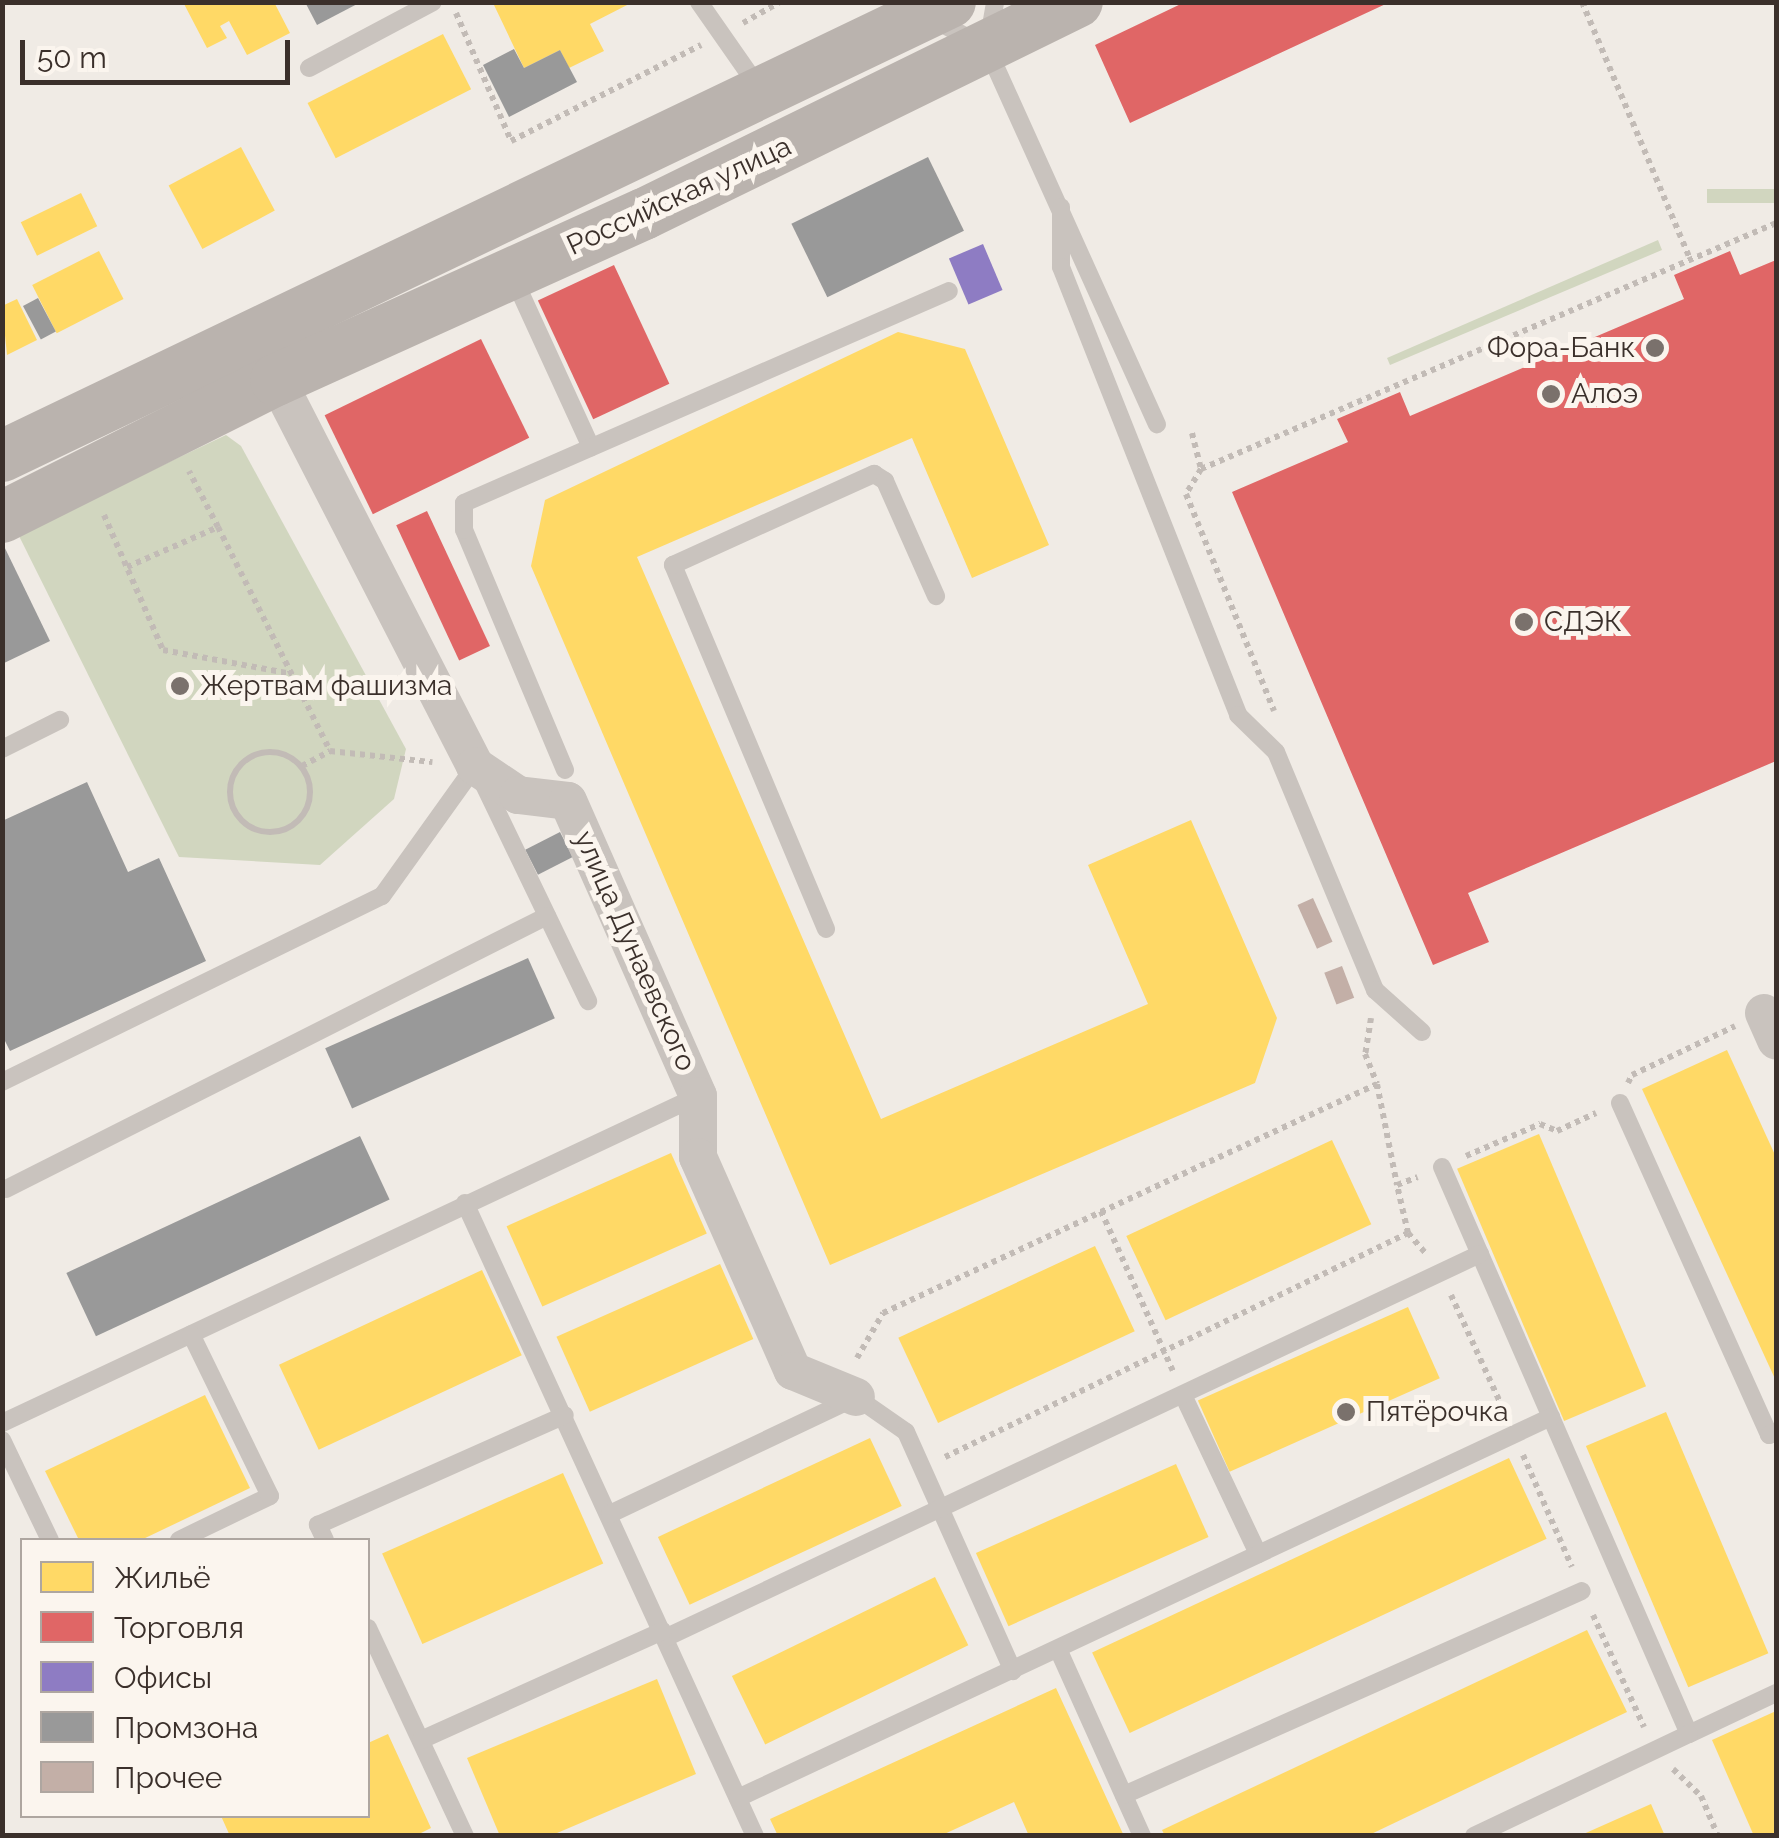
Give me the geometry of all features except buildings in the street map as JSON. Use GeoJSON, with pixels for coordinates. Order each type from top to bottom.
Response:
{"type":"FeatureCollection","features":[{"type":"Feature","properties":{"kind":"main road","name":"Российская улица"},"geometry":{"type":"LineString","coordinates":[[2,517],[276,380],[512,274],[991,25],[1077,2]]}},
{"type":"Feature","properties":{"kind":"main road","name":"Российская улица"},"geometry":{"type":"LineString","coordinates":[[2,456],[253,331],[936,9]]}},
{"type":"Feature","properties":{"kind":"street"},"geometry":{"type":"LineString","coordinates":[[253,331],[474,766]]}},
{"type":"Feature","properties":{"kind":"street","name":"улица Дунаевского"},"geometry":{"type":"LineString","coordinates":[[474,766],[518,794],[568,800],[698,1096],[698,1156],[792,1371],[842,1391]]}},
{"type":"Feature","properties":{"kind":"lane"},"geometry":{"type":"LineString","coordinates":[[309,68],[433,2]]}},
{"type":"Feature","properties":{"kind":"lane"},"geometry":{"type":"LineString","coordinates":[[699,2],[718,36],[762,93]]}},
{"type":"Feature","properties":{"kind":"lane"},"geometry":{"type":"LineString","coordinates":[[936,9],[991,25],[1060,207],[1157,424]]}},
{"type":"Feature","properties":{"kind":"lane"},"geometry":{"type":"LineString","coordinates":[[1060,207],[1061,268],[1238,715],[1276,752],[1375,990],[1422,1032]]}},
{"type":"Feature","properties":{"kind":"lane"},"geometry":{"type":"LineString","coordinates":[[512,274],[590,447]]}},
{"type":"Feature","properties":{"kind":"lane"},"geometry":{"type":"LineString","coordinates":[[564,770],[464,530],[461,508],[469,498],[949,291]]}},
{"type":"Feature","properties":{"kind":"lane"},"geometry":{"type":"LineString","coordinates":[[826,929],[673,565],[874,474],[886,481],[936,596]]}},
{"type":"Feature","properties":{"kind":"lane"},"geometry":{"type":"LineString","coordinates":[[2,749],[60,720]]}},
{"type":"Feature","properties":{"kind":"lane"},"geometry":{"type":"LineString","coordinates":[[2,1082],[382,896],[474,766],[588,1001]]}},
{"type":"Feature","properties":{"kind":"lane"},"geometry":{"type":"LineString","coordinates":[[6,1189],[546,916]]}},
{"type":"Feature","properties":{"kind":"lane"},"geometry":{"type":"LineString","coordinates":[[2,1423],[698,1096]]}},
{"type":"Feature","properties":{"kind":"lane"},"geometry":{"type":"LineString","coordinates":[[1620,1103],[1774,1440]]}},
{"type":"Feature","properties":{"kind":"lane"},"geometry":{"type":"LineString","coordinates":[[1442,1167],[1689,1734]]}},
{"type":"Feature","properties":{"kind":"lane"},"geometry":{"type":"LineString","coordinates":[[465,1204],[610,1514],[751,1834]]}},
{"type":"Feature","properties":{"kind":"lane"},"geometry":{"type":"LineString","coordinates":[[421,1740],[941,1510],[1480,1254]]}},
{"type":"Feature","properties":{"kind":"lane"},"geometry":{"type":"LineString","coordinates":[[183,1538],[270,1496],[192,1334]]}},
{"type":"Feature","properties":{"kind":"lane"},"geometry":{"type":"LineString","coordinates":[[610,1514],[842,1391],[906,1432],[1013,1671]]}},
{"type":"Feature","properties":{"kind":"lane"},"geometry":{"type":"LineString","coordinates":[[1184,1395],[1258,1554]]}},
{"type":"Feature","properties":{"kind":"lane"},"geometry":{"type":"LineString","coordinates":[[325,1538],[318,1526],[565,1415]]}},
{"type":"Feature","properties":{"kind":"lane"},"geometry":{"type":"LineString","coordinates":[[738,1798],[1551,1417]]}},
{"type":"Feature","properties":{"kind":"lane"},"geometry":{"type":"LineString","coordinates":[[2,1440],[49,1538]]}},
{"type":"Feature","properties":{"kind":"lane"},"geometry":{"type":"LineString","coordinates":[[1124,1795],[1582,1591]]}},
{"type":"Feature","properties":{"kind":"lane"},"geometry":{"type":"LineString","coordinates":[[370,1632],[465,1836]]}},
{"type":"Feature","properties":{"kind":"lane"},"geometry":{"type":"LineString","coordinates":[[1058,1649],[1142,1836]]}},
{"type":"Feature","properties":{"kind":"lane"},"geometry":{"type":"LineString","coordinates":[[1474,1836],[1776,1693]]}},
{"type":"Feature","properties":{"kind":"path"},"geometry":{"type":"LineString","coordinates":[[452,2],[511,141],[780,2]]}},
{"type":"Feature","properties":{"kind":"path"},"geometry":{"type":"LineString","coordinates":[[1582,2],[1690,259]]}},
{"type":"Feature","properties":{"kind":"path"},"geometry":{"type":"LineString","coordinates":[[1192,433],[1201,469],[1776,223]]}},
{"type":"Feature","properties":{"kind":"path"},"geometry":{"type":"LineString","coordinates":[[184,460],[330,751]]}},
{"type":"Feature","properties":{"kind":"path"},"geometry":{"type":"LineString","coordinates":[[96,499],[162,650],[292,674]]}},
{"type":"Feature","properties":{"kind":"path"},"geometry":{"type":"LineString","coordinates":[[127,567],[218,527]]}},
{"type":"Feature","properties":{"kind":"path"},"geometry":{"type":"LineString","coordinates":[[302,766],[330,751],[474,766]]}},
{"type":"Feature","properties":{"kind":"path"},"geometry":{"type":"LineString","coordinates":[[260,752],[283,753],[302,766],[311,788],[306,810],[291,827],[268,832],[247,825],[232,807],[230,784],[241,764],[260,752]]}},
{"type":"Feature","properties":{"kind":"path"},"geometry":{"type":"LineString","coordinates":[[1375,990],[1365,1054],[1377,1084],[1408,1232],[1441,1272],[1654,1751],[1700,1796],[1718,1836]]}},
{"type":"Feature","properties":{"kind":"path"},"geometry":{"type":"LineString","coordinates":[[842,1391],[883,1313],[1377,1084]]}},
{"type":"Feature","properties":{"kind":"path"},"geometry":{"type":"LineString","coordinates":[[1397,1185],[1442,1167]]}},
{"type":"Feature","properties":{"kind":"path"},"geometry":{"type":"LineString","coordinates":[[1101,1211],[1184,1395]]}},
{"type":"Feature","properties":{"kind":"path"},"geometry":{"type":"LineString","coordinates":[[923,1468],[1408,1232]]}},
{"type":"Feature","properties":{"kind":"green space"},"geometry":{"type":"Polygon","coordinates":[[[1707,189],[1776,189],[1776,203],[1707,203],[1707,189]]]}},
{"type":"Feature","properties":{"kind":"green space"},"geometry":{"type":"Polygon","coordinates":[[[1658,240],[1662,250],[1390,365],[1387,358],[1658,240]]]}},
{"type":"Feature","properties":{"kind":"green space"},"geometry":{"type":"Polygon","coordinates":[[[226,435],[241,446],[406,749],[394,799],[320,865],[179,857],[18,534],[226,435]]]}},
{"type":"Feature","properties":{"kind":"place","name":"Фора-Банк"},"geometry":{"type":"Point","coordinates":[1655,348]}},
{"type":"Feature","properties":{"kind":"place","name":"Алоэ"},"geometry":{"type":"Point","coordinates":[1551,394]}},
{"type":"Feature","properties":{"kind":"place","name":"СДЭК"},"geometry":{"type":"Point","coordinates":[1524,622]}},
{"type":"Feature","properties":{"kind":"place","name":"Жертвам фашизма"},"geometry":{"type":"Point","coordinates":[180,686]}},
{"type":"Feature","properties":{"kind":"place","name":"Пятёрочка"},"geometry":{"type":"Point","coordinates":[1346,1412]}}]}
